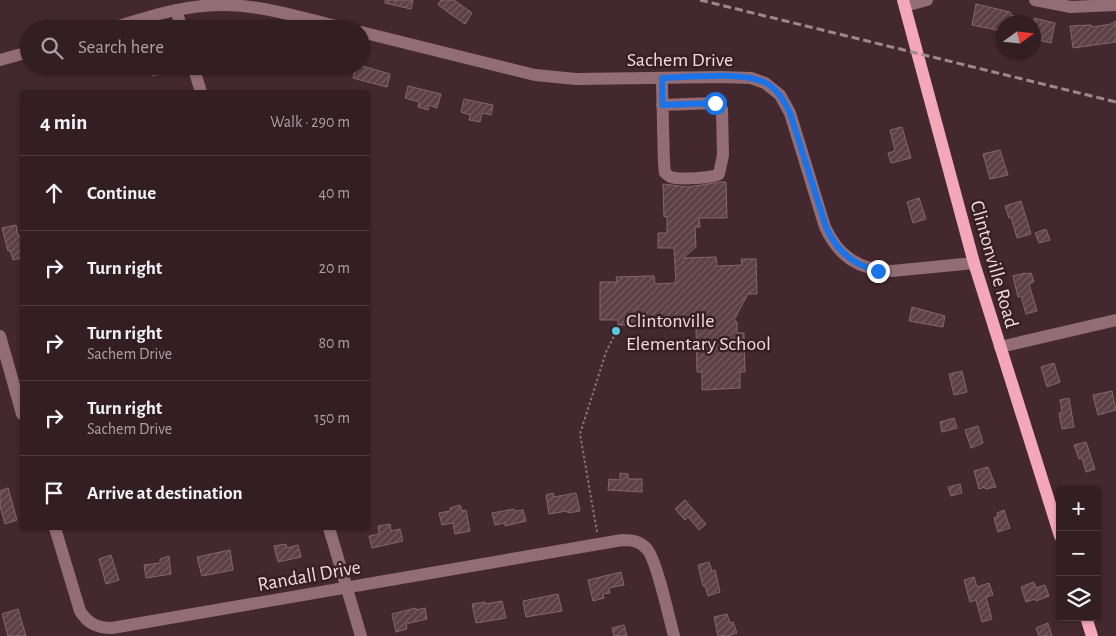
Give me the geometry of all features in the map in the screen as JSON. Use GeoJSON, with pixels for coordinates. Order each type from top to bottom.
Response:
{"type":"FeatureCollection","features":[{"type":"Feature","properties":{"kind":"main road","name":"Clintonville Road"},"geometry":{"type":"LineString","coordinates":[[904,3],[974,263],[1058,531]]}},
{"type":"Feature","properties":{"kind":"main road"},"geometry":{"type":"LineString","coordinates":[[1087,621],[1092,636]]}},
{"type":"Feature","properties":{"kind":"street"},"geometry":{"type":"LineString","coordinates":[[904,3],[927,0]]}},
{"type":"Feature","properties":{"kind":"street"},"geometry":{"type":"LineString","coordinates":[[1035,0],[1071,7],[1116,5]]}},
{"type":"Feature","properties":{"kind":"street"},"geometry":{"type":"LineString","coordinates":[[137,20],[176,10],[205,6],[246,7],[280,12],[312,20]]}},
{"type":"Feature","properties":{"kind":"street"},"geometry":{"type":"LineString","coordinates":[[176,10],[179,20]]}},
{"type":"Feature","properties":{"kind":"street","name":"Sachem Drive"},"geometry":{"type":"LineString","coordinates":[[370,34],[535,75],[576,79],[750,78],[765,83],[773,88],[785,102],[790,113],[828,234],[836,247],[855,263],[870,269],[892,271],[974,263]]}},
{"type":"Feature","properties":{"kind":"street"},"geometry":{"type":"LineString","coordinates":[[0,60],[20,54]]}},
{"type":"Feature","properties":{"kind":"street"},"geometry":{"type":"LineString","coordinates":[[195,75],[199,90]]}},
{"type":"Feature","properties":{"kind":"street"},"geometry":{"type":"LineString","coordinates":[[662,78],[662,105],[663,157],[665,173],[672,178],[716,176],[719,174],[723,155],[722,109],[720,105],[715,103],[662,105]]}},
{"type":"Feature","properties":{"kind":"street"},"geometry":{"type":"LineString","coordinates":[[1000,347],[1116,320]]}},
{"type":"Feature","properties":{"kind":"street"},"geometry":{"type":"LineString","coordinates":[[1,342],[20,407]]}},
{"type":"Feature","properties":{"kind":"street","name":"Randall Drive"},"geometry":{"type":"LineString","coordinates":[[56,530],[80,611],[89,622],[102,628],[622,540],[636,540],[648,550],[654,564],[674,636]]}},
{"type":"Feature","properties":{"kind":"street"},"geometry":{"type":"LineString","coordinates":[[330,530],[361,636]]}},
{"type":"Feature","properties":{"kind":"path"},"geometry":{"type":"LineString","coordinates":[[597,532],[580,434],[606,352],[614,336]]}},
{"type":"Feature","properties":{"kind":"building"},"geometry":{"type":"Polygon","coordinates":[[[385,0],[413,0],[411,9],[385,3],[385,0]]]}},
{"type":"Feature","properties":{"kind":"building"},"geometry":{"type":"Polygon","coordinates":[[[441,0],[454,0],[472,13],[465,24],[438,5],[441,0]]]}},
{"type":"Feature","properties":{"kind":"building"},"geometry":{"type":"Polygon","coordinates":[[[976,4],[1010,12],[1011,15],[996,15],[996,30],[972,25],[976,4]]]}},
{"type":"Feature","properties":{"kind":"building"},"geometry":{"type":"Polygon","coordinates":[[[1041,20],[1055,23],[1051,43],[1041,41],[1041,20]]]}},
{"type":"Feature","properties":{"kind":"building"},"geometry":{"type":"Polygon","coordinates":[[[1116,21],[1116,42],[1073,48],[1070,26],[1091,25],[1093,27],[1111,24],[1116,21]]]}},
{"type":"Feature","properties":{"kind":"building"},"geometry":{"type":"Polygon","coordinates":[[[370,68],[390,74],[387,87],[353,78],[354,75],[370,75],[370,68]]]}},
{"type":"Feature","properties":{"kind":"building"},"geometry":{"type":"Polygon","coordinates":[[[408,86],[441,94],[437,108],[429,105],[428,110],[418,107],[419,102],[405,98],[408,86]]]}},
{"type":"Feature","properties":{"kind":"building"},"geometry":{"type":"Polygon","coordinates":[[[464,99],[493,105],[491,115],[482,113],[480,122],[469,120],[470,115],[461,112],[464,99]]]}},
{"type":"Feature","properties":{"kind":"building"},"geometry":{"type":"Polygon","coordinates":[[[902,127],[911,158],[891,163],[888,153],[895,151],[890,130],[902,127]]]}},
{"type":"Feature","properties":{"kind":"building"},"geometry":{"type":"Polygon","coordinates":[[[1000,150],[1008,175],[990,179],[983,154],[1000,150]]]}},
{"type":"Feature","properties":{"kind":"building"},"geometry":{"type":"Polygon","coordinates":[[[726,182],[727,218],[699,218],[700,227],[695,227],[696,247],[683,258],[716,257],[717,266],[742,265],[741,259],[756,259],[757,294],[748,294],[734,320],[737,322],[737,333],[744,333],[745,372],[740,372],[740,388],[702,390],[702,372],[697,372],[696,327],[671,328],[670,316],[655,317],[656,324],[618,325],[618,320],[600,320],[600,282],[617,282],[616,277],[654,276],[655,284],[676,283],[674,248],[658,248],[658,233],[667,233],[667,216],[664,217],[663,184],[688,187],[726,182]]]}},
{"type":"Feature","properties":{"kind":"building"},"geometry":{"type":"Polygon","coordinates":[[[919,198],[926,219],[913,223],[907,202],[919,198]]]}},
{"type":"Feature","properties":{"kind":"building"},"geometry":{"type":"Polygon","coordinates":[[[1021,201],[1031,234],[1017,238],[1011,217],[1009,218],[1005,206],[1021,201]]]}},
{"type":"Feature","properties":{"kind":"building"},"geometry":{"type":"Polygon","coordinates":[[[16,225],[18,236],[20,236],[20,258],[13,260],[10,250],[8,251],[2,228],[16,225]]]}},
{"type":"Feature","properties":{"kind":"building"},"geometry":{"type":"Polygon","coordinates":[[[1046,229],[1050,240],[1039,243],[1035,233],[1046,229]]]}},
{"type":"Feature","properties":{"kind":"building"},"geometry":{"type":"Polygon","coordinates":[[[1031,273],[1034,282],[1029,284],[1037,311],[1026,314],[1021,296],[1018,297],[1013,276],[1031,273]]]}},
{"type":"Feature","properties":{"kind":"building"},"geometry":{"type":"Polygon","coordinates":[[[912,307],[945,316],[943,327],[909,321],[912,307]]]}},
{"type":"Feature","properties":{"kind":"building"},"geometry":{"type":"Polygon","coordinates":[[[1054,363],[1060,382],[1047,387],[1041,367],[1054,363]]]}},
{"type":"Feature","properties":{"kind":"building"},"geometry":{"type":"Polygon","coordinates":[[[962,371],[967,392],[954,395],[949,374],[962,371]]]}},
{"type":"Feature","properties":{"kind":"building"},"geometry":{"type":"Polygon","coordinates":[[[1112,391],[1116,410],[1098,415],[1093,395],[1112,391]]]}},
{"type":"Feature","properties":{"kind":"building"},"geometry":{"type":"Polygon","coordinates":[[[1069,398],[1074,427],[1062,429],[1059,413],[1062,412],[1060,400],[1069,398]]]}},
{"type":"Feature","properties":{"kind":"building"},"geometry":{"type":"Polygon","coordinates":[[[954,418],[957,428],[942,432],[940,422],[954,418]]]}},
{"type":"Feature","properties":{"kind":"building"},"geometry":{"type":"Polygon","coordinates":[[[978,426],[983,443],[971,448],[965,430],[978,426]]]}},
{"type":"Feature","properties":{"kind":"building"},"geometry":{"type":"Polygon","coordinates":[[[1086,442],[1095,469],[1086,472],[1082,458],[1079,459],[1074,445],[1086,442]]]}},
{"type":"Feature","properties":{"kind":"building"},"geometry":{"type":"Polygon","coordinates":[[[988,467],[996,487],[979,489],[974,471],[988,467]]]}},
{"type":"Feature","properties":{"kind":"building"},"geometry":{"type":"Polygon","coordinates":[[[620,473],[628,474],[628,479],[642,479],[642,492],[608,490],[609,479],[620,480],[620,473]]]}},
{"type":"Feature","properties":{"kind":"building"},"geometry":{"type":"Polygon","coordinates":[[[960,484],[962,493],[951,496],[948,487],[960,484]]]}},
{"type":"Feature","properties":{"kind":"building"},"geometry":{"type":"Polygon","coordinates":[[[8,488],[17,520],[5,524],[0,506],[0,491],[8,488]]]}},
{"type":"Feature","properties":{"kind":"building"},"geometry":{"type":"Polygon","coordinates":[[[553,493],[554,497],[576,493],[580,511],[549,514],[546,495],[553,493]]]}},
{"type":"Feature","properties":{"kind":"building"},"geometry":{"type":"Polygon","coordinates":[[[685,500],[706,524],[699,530],[688,517],[685,520],[675,509],[685,500]]]}},
{"type":"Feature","properties":{"kind":"building"},"geometry":{"type":"Polygon","coordinates":[[[460,505],[462,511],[466,510],[470,531],[455,534],[453,523],[442,525],[439,513],[450,511],[450,508],[460,505]]]}},
{"type":"Feature","properties":{"kind":"building"},"geometry":{"type":"Polygon","coordinates":[[[514,509],[515,511],[523,510],[526,521],[505,526],[505,523],[495,525],[492,513],[514,509]]]}},
{"type":"Feature","properties":{"kind":"building"},"geometry":{"type":"Polygon","coordinates":[[[1004,510],[1010,528],[998,532],[994,518],[998,516],[997,513],[1004,510]]]}},
{"type":"Feature","properties":{"kind":"building"},"geometry":{"type":"Polygon","coordinates":[[[390,524],[391,531],[400,529],[403,541],[372,548],[369,536],[379,534],[378,526],[390,524]]]}},
{"type":"Feature","properties":{"kind":"building"},"geometry":{"type":"Polygon","coordinates":[[[286,544],[287,548],[298,545],[301,557],[278,562],[274,546],[286,544]]]}},
{"type":"Feature","properties":{"kind":"building"},"geometry":{"type":"Polygon","coordinates":[[[230,550],[233,570],[202,576],[197,557],[230,550]]]}},
{"type":"Feature","properties":{"kind":"building"},"geometry":{"type":"Polygon","coordinates":[[[111,555],[119,580],[106,584],[99,559],[111,555]]]}},
{"type":"Feature","properties":{"kind":"building"},"geometry":{"type":"Polygon","coordinates":[[[169,556],[171,574],[146,578],[144,565],[160,563],[160,559],[169,556]]]}},
{"type":"Feature","properties":{"kind":"building"},"geometry":{"type":"Polygon","coordinates":[[[709,562],[712,571],[715,570],[720,592],[708,596],[705,586],[703,586],[698,565],[709,562]]]}},
{"type":"Feature","properties":{"kind":"building"},"geometry":{"type":"Polygon","coordinates":[[[621,572],[624,585],[609,588],[610,593],[603,594],[604,598],[593,601],[588,580],[621,572]]]}},
{"type":"Feature","properties":{"kind":"building"},"geometry":{"type":"Polygon","coordinates":[[[974,577],[977,587],[989,583],[993,595],[986,597],[992,619],[982,622],[976,600],[970,602],[964,580],[974,577]]]}},
{"type":"Feature","properties":{"kind":"building"},"geometry":{"type":"Polygon","coordinates":[[[1034,582],[1036,588],[1045,585],[1049,596],[1036,601],[1035,599],[1026,602],[1021,587],[1034,582]]]}},
{"type":"Feature","properties":{"kind":"building"},"geometry":{"type":"Polygon","coordinates":[[[558,594],[562,611],[526,617],[523,601],[558,594]]]}},
{"type":"Feature","properties":{"kind":"building"},"geometry":{"type":"Polygon","coordinates":[[[502,601],[506,618],[476,623],[472,604],[502,601]]]}},
{"type":"Feature","properties":{"kind":"building"},"geometry":{"type":"Polygon","coordinates":[[[416,608],[416,610],[425,608],[427,619],[406,624],[407,629],[396,632],[392,614],[416,608]]]}},
{"type":"Feature","properties":{"kind":"building"},"geometry":{"type":"Polygon","coordinates":[[[18,609],[26,636],[8,636],[2,614],[18,609]]]}},
{"type":"Feature","properties":{"kind":"building"},"geometry":{"type":"Polygon","coordinates":[[[727,614],[730,623],[733,622],[737,633],[728,636],[718,636],[714,617],[727,614]]]}},
{"type":"Feature","properties":{"kind":"building"},"geometry":{"type":"Polygon","coordinates":[[[1048,623],[1052,636],[1039,636],[1036,628],[1048,623]]]}},
{"type":"Feature","properties":{"kind":"building"},"geometry":{"type":"Polygon","coordinates":[[[624,625],[627,636],[614,636],[612,628],[624,625]]]}},
{"type":"Feature","properties":{"kind":"railway"},"geometry":{"type":"LineString","coordinates":[[700,0],[1116,102]]}},
{"type":"Feature","properties":{"kind":"place","name":"Clintonville Elementary School"},"geometry":{"type":"Point","coordinates":[616,331]}},
{"type":"Feature","properties":{"kind":"route"},"geometry":{"type":"LineString","coordinates":[[715,103],[662,105],[662,78],[750,78],[773,88],[785,102],[790,113],[826,227],[836,247],[855,263],[878,271]]}}]}
